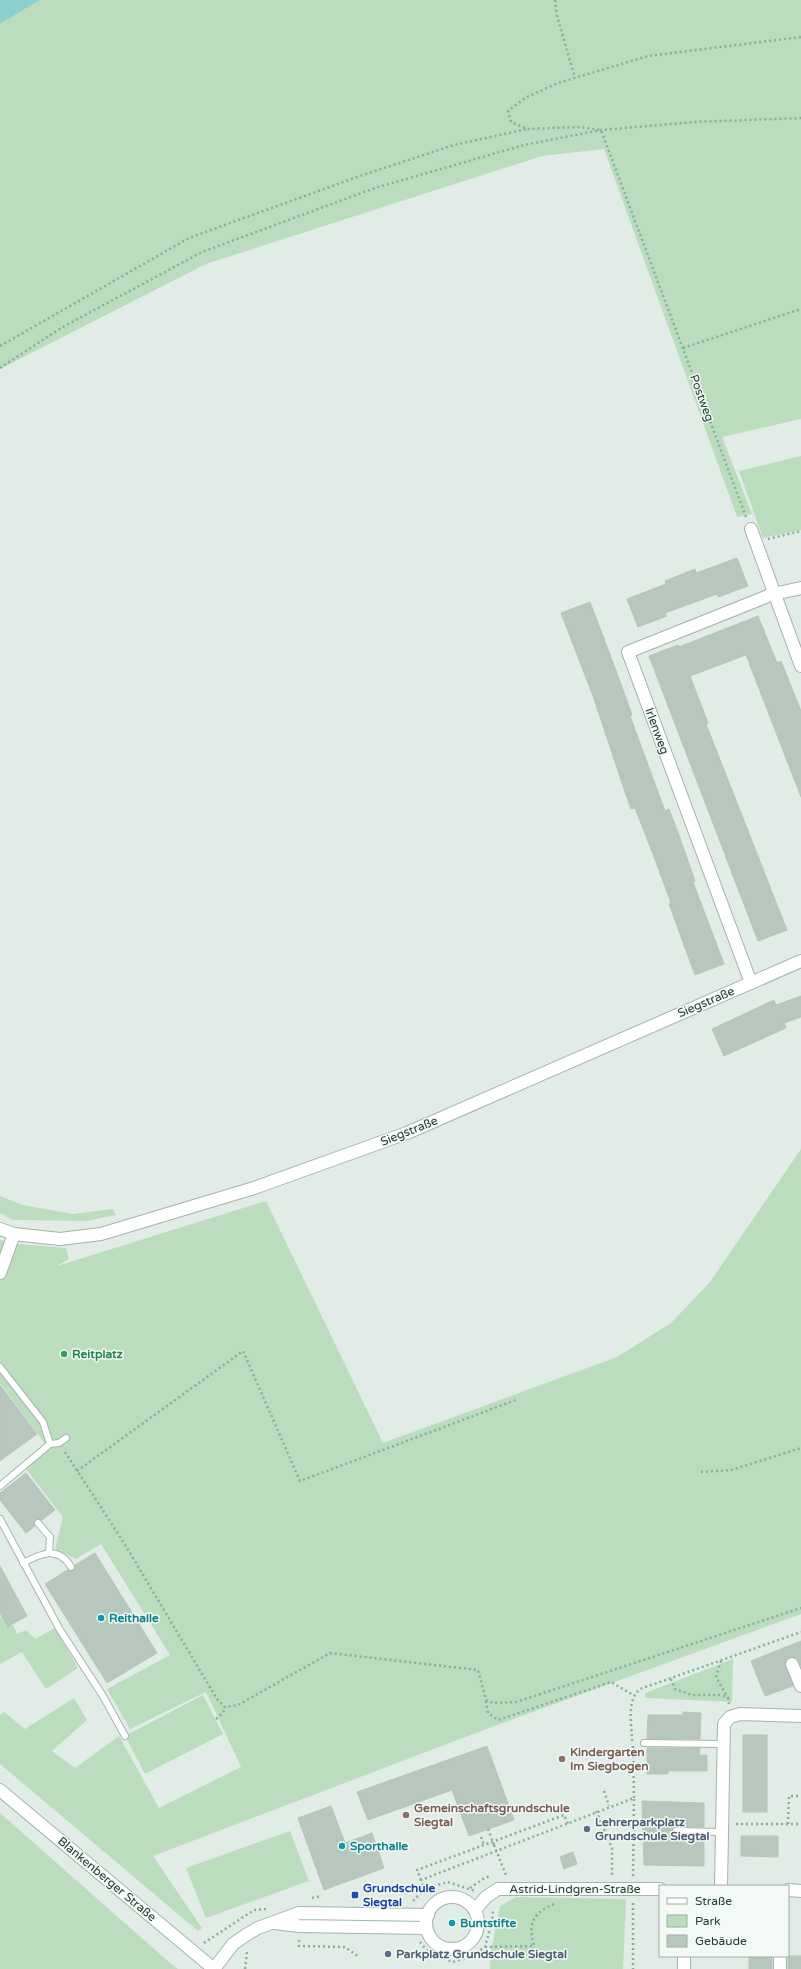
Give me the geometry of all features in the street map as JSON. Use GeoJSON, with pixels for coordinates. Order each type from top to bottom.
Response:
{"type":"FeatureCollection","features":[{"type":"Feature","properties":{"kind":"street"},"geometry":{"type":"LineString","coordinates":[[751,528],[773,594],[801,666]]}},
{"type":"Feature","properties":{"kind":"street","name":"Irlenweg"},"geometry":{"type":"LineString","coordinates":[[751,983],[628,652],[773,594],[801,588]]}},
{"type":"Feature","properties":{"kind":"street","name":"Siegstraße"},"geometry":{"type":"LineString","coordinates":[[0,1229],[14,1234],[60,1239],[101,1234],[254,1188],[407,1133],[801,961]]}},
{"type":"Feature","properties":{"kind":"street"},"geometry":{"type":"LineString","coordinates":[[0,1273],[14,1234]]}},
{"type":"Feature","properties":{"kind":"street"},"geometry":{"type":"LineString","coordinates":[[792,1664],[801,1686]]}},
{"type":"Feature","properties":{"kind":"street"},"geometry":{"type":"LineString","coordinates":[[720,1885],[724,1724],[730,1717],[740,1714],[801,1716]]}},
{"type":"Feature","properties":{"kind":"street","name":"Blankenberger Straße"},"geometry":{"type":"LineString","coordinates":[[0,1790],[214,1969]]}},
{"type":"Feature","properties":{"kind":"street","name":"Astrid-Lindgren-Straße"},"geometry":{"type":"LineString","coordinates":[[475,1910],[486,1897],[498,1889],[659,1889]]}},
{"type":"Feature","properties":{"kind":"street"},"geometry":{"type":"LineString","coordinates":[[789,1890],[801,1890]]}},
{"type":"Feature","properties":{"kind":"street"},"geometry":{"type":"LineString","coordinates":[[447,1898],[463,1899],[475,1910],[478,1918],[478,1927],[473,1939],[462,1947],[454,1949],[438,1945],[431,1939],[426,1928],[428,1915],[432,1907],[439,1901],[447,1898]]}},
{"type":"Feature","properties":{"kind":"street"},"geometry":{"type":"LineString","coordinates":[[214,1969],[233,1944],[258,1928],[299,1913],[428,1915]]}},
{"type":"Feature","properties":{"kind":"street"},"geometry":{"type":"LineString","coordinates":[[272,1923],[299,1926],[426,1928]]}},
{"type":"Feature","properties":{"kind":"street"},"geometry":{"type":"LineString","coordinates":[[684,1957],[684,1969]]}},
{"type":"Feature","properties":{"kind":"street"},"geometry":{"type":"LineString","coordinates":[[780,1957],[780,1969]]}},
{"type":"Feature","properties":{"kind":"lane"},"geometry":{"type":"LineString","coordinates":[[0,1367],[42,1422],[50,1444]]}},
{"type":"Feature","properties":{"kind":"lane"},"geometry":{"type":"LineString","coordinates":[[0,1486],[50,1444],[59,1443],[66,1438]]}},
{"type":"Feature","properties":{"kind":"lane"},"geometry":{"type":"LineString","coordinates":[[0,1519],[60,1630],[103,1696],[125,1736]]}},
{"type":"Feature","properties":{"kind":"lane"},"geometry":{"type":"LineString","coordinates":[[38,1523],[50,1537],[49,1553]]}},
{"type":"Feature","properties":{"kind":"lane"},"geometry":{"type":"LineString","coordinates":[[23,1564],[40,1554],[49,1553],[68,1561],[71,1568]]}},
{"type":"Feature","properties":{"kind":"lane"},"geometry":{"type":"LineString","coordinates":[[644,1742],[723,1744]]}},
{"type":"Feature","properties":{"kind":"lane"},"geometry":{"type":"LineString","coordinates":[[676,1831],[722,1828]]}},
{"type":"Feature","properties":{"kind":"path"},"geometry":{"type":"LineString","coordinates":[[555,0],[558,23],[575,78]]}},
{"type":"Feature","properties":{"kind":"path"},"geometry":{"type":"LineString","coordinates":[[527,129],[511,122],[508,111],[525,98],[575,78],[648,56],[801,36]]}},
{"type":"Feature","properties":{"kind":"path"},"geometry":{"type":"LineString","coordinates":[[0,368],[61,328],[202,252],[375,188],[524,145],[601,130],[694,122],[801,118]]}},
{"type":"Feature","properties":{"kind":"path"},"geometry":{"type":"LineString","coordinates":[[0,346],[189,238],[357,177],[439,150],[527,129],[578,127],[601,130]]}},
{"type":"Feature","properties":{"kind":"path","name":"Postweg"},"geometry":{"type":"LineString","coordinates":[[601,130],[751,528]]}},
{"type":"Feature","properties":{"kind":"path"},"geometry":{"type":"LineString","coordinates":[[683,348],[801,309]]}},
{"type":"Feature","properties":{"kind":"path"},"geometry":{"type":"LineString","coordinates":[[755,542],[801,532]]}},
{"type":"Feature","properties":{"kind":"path"},"geometry":{"type":"LineString","coordinates":[[77,1471],[243,1352],[300,1481],[516,1400]]}},
{"type":"Feature","properties":{"kind":"path"},"geometry":{"type":"LineString","coordinates":[[59,1443],[124,1543],[217,1699],[225,1707]]}},
{"type":"Feature","properties":{"kind":"path"},"geometry":{"type":"LineString","coordinates":[[701,1472],[731,1470],[801,1448]]}},
{"type":"Feature","properties":{"kind":"path"},"geometry":{"type":"LineString","coordinates":[[486,1700],[493,1703],[516,1702],[801,1608]]}},
{"type":"Feature","properties":{"kind":"path"},"geometry":{"type":"LineString","coordinates":[[633,1969],[634,1798],[631,1706],[633,1695],[640,1689],[801,1632]]}},
{"type":"Feature","properties":{"kind":"path"},"geometry":{"type":"LineString","coordinates":[[225,1707],[238,1705],[330,1653],[478,1670],[488,1713],[498,1720],[611,1682],[633,1695]]}},
{"type":"Feature","properties":{"kind":"path"},"geometry":{"type":"LineString","coordinates":[[721,1661],[716,1677],[728,1698],[730,1717]]}},
{"type":"Feature","properties":{"kind":"path"},"geometry":{"type":"LineString","coordinates":[[671,1679],[676,1689],[692,1695],[722,1695],[728,1698]]}},
{"type":"Feature","properties":{"kind":"path"},"geometry":{"type":"LineString","coordinates":[[216,1719],[223,1713],[225,1707]]}},
{"type":"Feature","properties":{"kind":"path"},"geometry":{"type":"LineString","coordinates":[[604,1791],[608,1806]]}},
{"type":"Feature","properties":{"kind":"path"},"geometry":{"type":"LineString","coordinates":[[788,1824],[789,1796],[801,1796]]}},
{"type":"Feature","properties":{"kind":"path"},"geometry":{"type":"LineString","coordinates":[[421,1880],[496,1850],[568,1824],[608,1806],[634,1798]]}},
{"type":"Feature","properties":{"kind":"path"},"geometry":{"type":"LineString","coordinates":[[596,1811],[612,1848],[612,1879]]}},
{"type":"Feature","properties":{"kind":"path"},"geometry":{"type":"LineString","coordinates":[[412,1903],[424,1889],[417,1870],[564,1815],[568,1824]]}},
{"type":"Feature","properties":{"kind":"path"},"geometry":{"type":"LineString","coordinates":[[722,1828],[801,1824]]}},
{"type":"Feature","properties":{"kind":"path"},"geometry":{"type":"LineString","coordinates":[[488,1829],[507,1877]]}},
{"type":"Feature","properties":{"kind":"path"},"geometry":{"type":"LineString","coordinates":[[481,1837],[484,1845]]}},
{"type":"Feature","properties":{"kind":"path"},"geometry":{"type":"LineString","coordinates":[[484,1947],[534,1946],[530,1934],[532,1919],[544,1908],[555,1903],[559,1898],[561,1888]]}},
{"type":"Feature","properties":{"kind":"path"},"geometry":{"type":"LineString","coordinates":[[204,1942],[254,1910],[269,1909]]}},
{"type":"Feature","properties":{"kind":"green space"},"geometry":{"type":"Polygon","coordinates":[[[40,0],[801,0],[801,419],[722,437],[752,514],[737,517],[604,149],[542,156],[206,264],[0,369],[0,24],[40,0]]]}},
{"type":"Feature","properties":{"kind":"green space"},"geometry":{"type":"Polygon","coordinates":[[[801,456],[801,530],[763,538],[739,471],[801,456]]]}},
{"type":"Feature","properties":{"kind":"green space"},"geometry":{"type":"Polygon","coordinates":[[[801,1149],[801,1614],[489,1728],[153,1856],[202,1928],[198,1931],[0,1764],[0,1715],[4,1712],[25,1729],[74,1698],[87,1720],[52,1751],[75,1768],[119,1736],[159,1808],[241,1767],[206,1692],[130,1729],[107,1689],[170,1655],[101,1544],[76,1559],[55,1549],[63,1517],[22,1464],[46,1445],[0,1383],[0,1240],[19,1244],[66,1248],[69,1259],[57,1266],[266,1201],[383,1443],[617,1357],[671,1323],[710,1282],[801,1149]]]}},
{"type":"Feature","properties":{"kind":"green space"},"geometry":{"type":"Polygon","coordinates":[[[0,1196],[23,1205],[73,1214],[113,1209],[116,1215],[86,1221],[13,1220],[0,1213],[0,1196]]]}},
{"type":"Feature","properties":{"kind":"green space"},"geometry":{"type":"Polygon","coordinates":[[[0,1616],[6,1627],[13,1625],[17,1634],[26,1630],[35,1639],[55,1628],[78,1668],[46,1689],[22,1652],[0,1664],[0,1616]]]}},
{"type":"Feature","properties":{"kind":"green space"},"geometry":{"type":"Polygon","coordinates":[[[733,1659],[732,1702],[645,1698],[645,1693],[733,1659]]]}},
{"type":"Feature","properties":{"kind":"green space"},"geometry":{"type":"Polygon","coordinates":[[[203,1695],[223,1734],[145,1774],[125,1736],[203,1695]]]}},
{"type":"Feature","properties":{"kind":"green space"},"geometry":{"type":"Polygon","coordinates":[[[0,1813],[170,1963],[178,1969],[0,1969],[0,1813]]]}},
{"type":"Feature","properties":{"kind":"green space"},"geometry":{"type":"Polygon","coordinates":[[[290,1831],[309,1881],[206,1918],[186,1868],[290,1831]]]}},
{"type":"Feature","properties":{"kind":"green space"},"geometry":{"type":"Polygon","coordinates":[[[516,1897],[626,1899],[623,1969],[490,1969],[491,1951],[500,1906],[516,1897]]]}},
{"type":"Feature","properties":{"kind":"water"},"geometry":{"type":"Polygon","coordinates":[[[0,0],[40,0],[0,24],[0,0]]]}},
{"type":"Feature","properties":{"kind":"building"},"geometry":{"type":"Polygon","coordinates":[[[737,558],[748,586],[718,597],[717,594],[665,613],[667,616],[638,627],[627,599],[666,584],[665,581],[695,569],[696,573],[737,558]]]}},
{"type":"Feature","properties":{"kind":"building"},"geometry":{"type":"Polygon","coordinates":[[[590,602],[617,673],[632,715],[630,716],[665,811],[669,809],[680,838],[695,881],[693,882],[724,964],[695,975],[669,904],[671,903],[656,862],[635,808],[631,809],[593,696],[561,613],[590,602]]]}},
{"type":"Feature","properties":{"kind":"building"},"geometry":{"type":"Polygon","coordinates":[[[758,616],[777,663],[781,661],[801,711],[801,797],[746,655],[690,676],[708,723],[706,724],[787,930],[758,941],[649,656],[678,645],[679,647],[758,616]]]}},
{"type":"Feature","properties":{"kind":"building"},"geometry":{"type":"Polygon","coordinates":[[[801,996],[801,1017],[784,1023],[786,1028],[724,1056],[712,1029],[774,1000],[776,1005],[801,996]]]}},
{"type":"Feature","properties":{"kind":"building"},"geometry":{"type":"Polygon","coordinates":[[[0,1385],[37,1434],[0,1461],[0,1385]]]}},
{"type":"Feature","properties":{"kind":"building"},"geometry":{"type":"Polygon","coordinates":[[[26,1473],[55,1510],[42,1520],[35,1519],[35,1526],[26,1533],[0,1500],[0,1493],[26,1473]]]}},
{"type":"Feature","properties":{"kind":"building","name":"Reithalle"},"geometry":{"type":"Polygon","coordinates":[[[95,1553],[157,1653],[107,1683],[45,1584],[67,1570],[73,1571],[75,1565],[95,1553]]]}},
{"type":"Feature","properties":{"kind":"building"},"geometry":{"type":"Polygon","coordinates":[[[0,1566],[27,1616],[7,1627],[0,1613],[0,1566]]]}},
{"type":"Feature","properties":{"kind":"building"},"geometry":{"type":"Polygon","coordinates":[[[801,1641],[801,1666],[797,1658],[793,1657],[789,1657],[785,1663],[793,1686],[765,1696],[751,1661],[801,1641]]]}},
{"type":"Feature","properties":{"kind":"building"},"geometry":{"type":"Polygon","coordinates":[[[683,1712],[701,1713],[700,1739],[647,1739],[648,1715],[683,1715],[683,1712]]]}},
{"type":"Feature","properties":{"kind":"building"},"geometry":{"type":"Polygon","coordinates":[[[743,1735],[767,1735],[767,1812],[743,1812],[743,1735]]]}},
{"type":"Feature","properties":{"kind":"building"},"geometry":{"type":"Polygon","coordinates":[[[487,1746],[514,1820],[469,1836],[452,1790],[368,1820],[357,1792],[487,1746]]]}},
{"type":"Feature","properties":{"kind":"building"},"geometry":{"type":"Polygon","coordinates":[[[647,1748],[700,1748],[699,1755],[707,1755],[707,1771],[668,1771],[668,1774],[647,1774],[647,1748]]]}},
{"type":"Feature","properties":{"kind":"building"},"geometry":{"type":"Polygon","coordinates":[[[642,1801],[704,1803],[704,1827],[676,1827],[672,1831],[676,1836],[704,1836],[704,1866],[644,1865],[642,1801]]]}},
{"type":"Feature","properties":{"kind":"building","name":"Sporthalle"},"geometry":{"type":"Polygon","coordinates":[[[331,1806],[345,1843],[372,1833],[384,1868],[324,1890],[298,1818],[331,1806]]]}},
{"type":"Feature","properties":{"kind":"building"},"geometry":{"type":"Polygon","coordinates":[[[741,1836],[778,1836],[778,1857],[741,1856],[741,1836]]]}},
{"type":"Feature","properties":{"kind":"building"},"geometry":{"type":"Polygon","coordinates":[[[573,1852],[577,1864],[564,1869],[560,1857],[573,1852]]]}},
{"type":"Feature","properties":{"kind":"building"},"geometry":{"type":"Polygon","coordinates":[[[789,1956],[801,1956],[801,1969],[788,1969],[789,1956]]]}},
{"type":"Feature","properties":{"kind":"building"},"geometry":{"type":"Polygon","coordinates":[[[749,1957],[772,1957],[772,1969],[749,1969],[749,1957]]]}},
{"type":"Feature","properties":{"kind":"place","name":"Reitplatz"},"geometry":{"type":"Point","coordinates":[64,1354]}},
{"type":"Feature","properties":{"kind":"place","name":"Reithalle"},"geometry":{"type":"Point","coordinates":[101,1618]}},
{"type":"Feature","properties":{"kind":"place","name":"Kindergarten Im Siegbogen"},"geometry":{"type":"Point","coordinates":[562,1759]}},
{"type":"Feature","properties":{"kind":"place","name":"Gemeinschaftsgrundschule Siegtal"},"geometry":{"type":"Point","coordinates":[406,1815]}},
{"type":"Feature","properties":{"kind":"place","name":"Lehrerparkplatz Grundschule Siegtal"},"geometry":{"type":"Point","coordinates":[587,1829]}},
{"type":"Feature","properties":{"kind":"place","name":"Sporthalle"},"geometry":{"type":"Point","coordinates":[342,1846]}},
{"type":"Feature","properties":{"kind":"place","name":"Grundschule Siegtal"},"geometry":{"type":"Point","coordinates":[355,1895]}},
{"type":"Feature","properties":{"kind":"place","name":"Buntstifte"},"geometry":{"type":"Point","coordinates":[452,1923]}},
{"type":"Feature","properties":{"kind":"place","name":"Parkplatz Grundschule Siegtal"},"geometry":{"type":"Point","coordinates":[388,1954]}}]}
